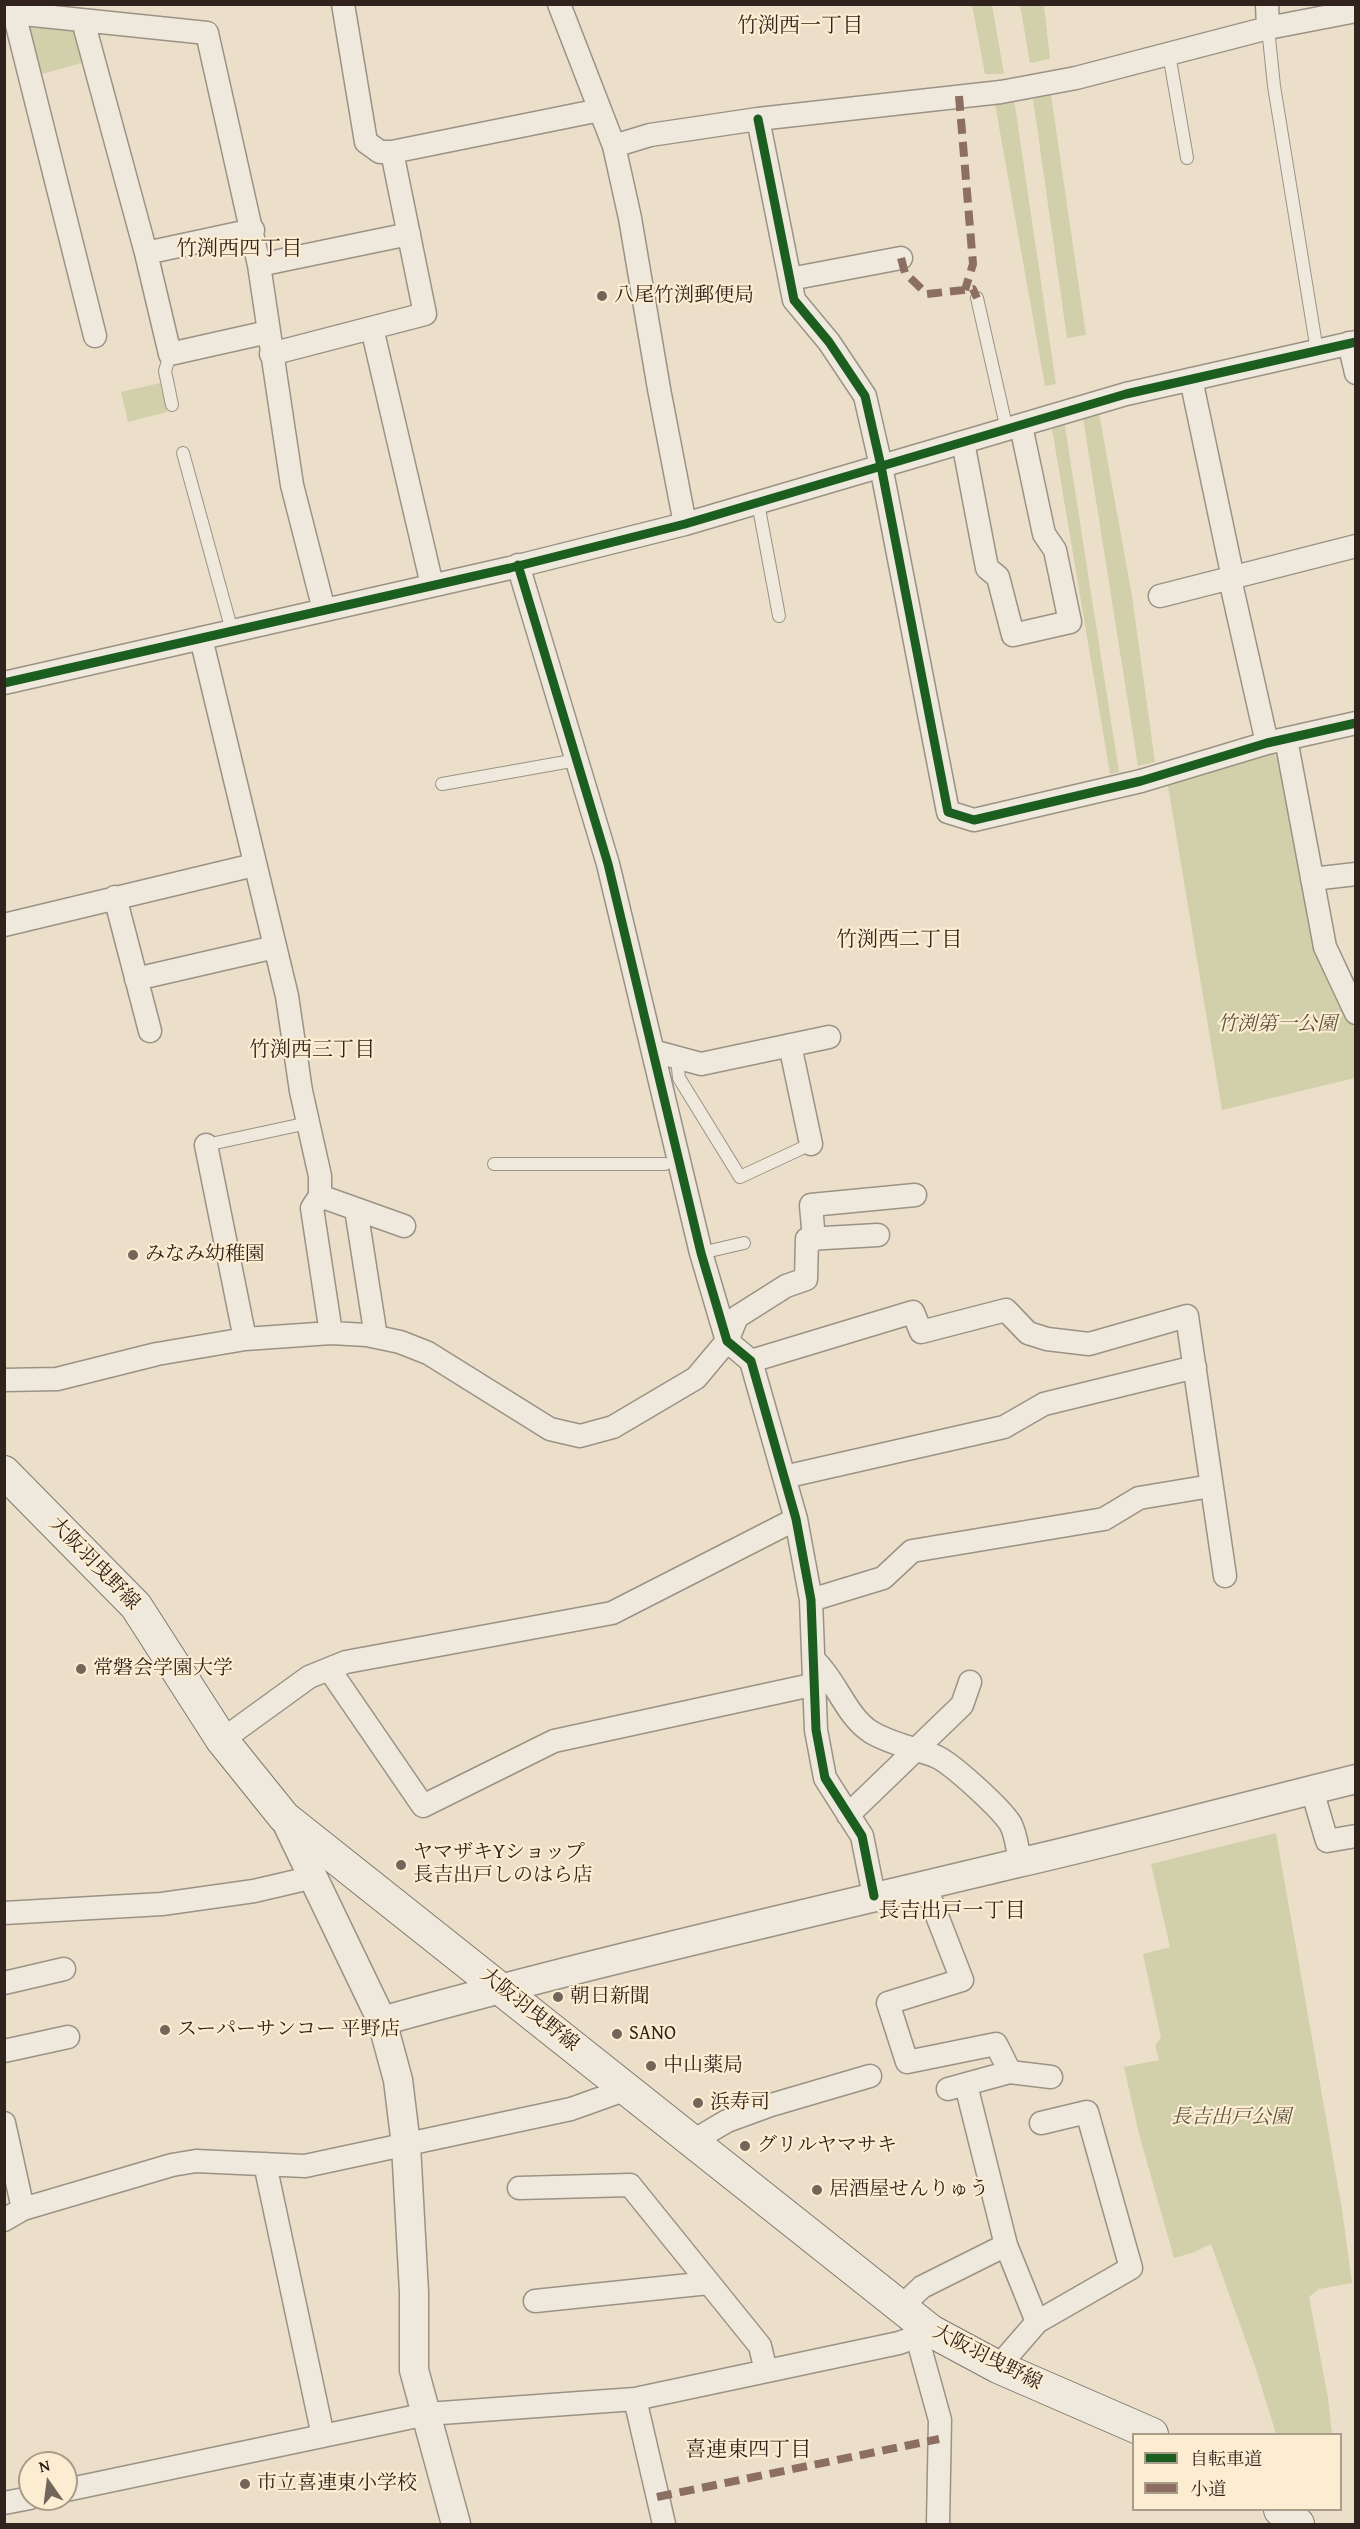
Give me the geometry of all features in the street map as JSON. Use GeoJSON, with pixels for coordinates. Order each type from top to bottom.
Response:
{"type":"FeatureCollection","features":[{"type":"Feature","properties":{"kind":"main road","name":"大阪羽曳野線"},"geometry":{"type":"LineString","coordinates":[[4,1472],[136,1606],[222,1740],[284,1817],[901,2307],[924,2334],[1150,2433]]}},
{"type":"Feature","properties":{"kind":"main road"},"geometry":{"type":"LineString","coordinates":[[1281,2511],[1298,2524]]}},
{"type":"Feature","properties":{"kind":"street"},"geometry":{"type":"LineString","coordinates":[[343,4],[366,142],[380,152],[392,152],[600,110]]}},
{"type":"Feature","properties":{"kind":"street"},"geometry":{"type":"LineString","coordinates":[[559,4],[614,146],[630,218],[659,389],[686,524]]}},
{"type":"Feature","properties":{"kind":"street"},"geometry":{"type":"LineString","coordinates":[[1267,4],[1268,28]]}},
{"type":"Feature","properties":{"kind":"street"},"geometry":{"type":"LineString","coordinates":[[95,336],[9,10],[83,21],[207,33],[259,265],[292,485],[324,610]]}},
{"type":"Feature","properties":{"kind":"street"},"geometry":{"type":"LineString","coordinates":[[614,146],[650,135],[758,119],[1001,92],[1076,78],[1268,28],[1356,11]]}},
{"type":"Feature","properties":{"kind":"street"},"geometry":{"type":"LineString","coordinates":[[83,21],[146,253],[170,354],[372,328],[425,314],[392,152]]}},
{"type":"Feature","properties":{"kind":"street"},"geometry":{"type":"LineString","coordinates":[[758,119],[794,300],[829,342],[865,396],[881,466],[948,812],[974,820],[1141,781],[1276,741],[1356,723]]}},
{"type":"Feature","properties":{"kind":"street"},"geometry":{"type":"LineString","coordinates":[[146,253],[252,230]]}},
{"type":"Feature","properties":{"kind":"street"},"geometry":{"type":"LineString","coordinates":[[259,265],[409,234]]}},
{"type":"Feature","properties":{"kind":"street"},"geometry":{"type":"LineString","coordinates":[[790,279],[901,258]]}},
{"type":"Feature","properties":{"kind":"street"},"geometry":{"type":"LineString","coordinates":[[372,328],[432,585]]}},
{"type":"Feature","properties":{"kind":"street"},"geometry":{"type":"LineString","coordinates":[[4,683],[686,524],[1126,394],[1352,342],[1356,373]]}},
{"type":"Feature","properties":{"kind":"street"},"geometry":{"type":"LineString","coordinates":[[1191,379],[1232,578],[1312,879],[1325,947],[1356,1013]]}},
{"type":"Feature","properties":{"kind":"street"},"geometry":{"type":"LineString","coordinates":[[963,442],[987,568],[998,577],[1012,635],[1070,622],[1055,550],[1044,534],[1014,428]]}},
{"type":"Feature","properties":{"kind":"street"},"geometry":{"type":"LineString","coordinates":[[1160,596],[1356,546]]}},
{"type":"Feature","properties":{"kind":"street"},"geometry":{"type":"LineString","coordinates":[[518,565],[608,864],[701,1253],[727,1341],[751,1361],[796,1519],[811,1600],[816,1730],[825,1778],[862,1836],[874,1896]]}},
{"type":"Feature","properties":{"kind":"street"},"geometry":{"type":"LineString","coordinates":[[201,638],[286,996],[301,1091],[320,1176],[320,1197],[312,1208],[331,1332]]}},
{"type":"Feature","properties":{"kind":"street"},"geometry":{"type":"LineString","coordinates":[[4,925],[254,864]]}},
{"type":"Feature","properties":{"kind":"street"},"geometry":{"type":"LineString","coordinates":[[1312,879],[1356,874]]}},
{"type":"Feature","properties":{"kind":"street"},"geometry":{"type":"LineString","coordinates":[[115,897],[150,1031]]}},
{"type":"Feature","properties":{"kind":"street"},"geometry":{"type":"LineString","coordinates":[[136,979],[274,947]]}},
{"type":"Feature","properties":{"kind":"street"},"geometry":{"type":"LineString","coordinates":[[653,1052],[701,1064],[829,1037]]}},
{"type":"Feature","properties":{"kind":"street"},"geometry":{"type":"LineString","coordinates":[[790,1045],[812,1144]]}},
{"type":"Feature","properties":{"kind":"street"},"geometry":{"type":"LineString","coordinates":[[206,1144],[245,1339]]}},
{"type":"Feature","properties":{"kind":"street"},"geometry":{"type":"LineString","coordinates":[[814,1240],[811,1205],[915,1195]]}},
{"type":"Feature","properties":{"kind":"street"},"geometry":{"type":"LineString","coordinates":[[320,1197],[404,1226]]}},
{"type":"Feature","properties":{"kind":"street"},"geometry":{"type":"LineString","coordinates":[[356,1209],[376,1337]]}},
{"type":"Feature","properties":{"kind":"street"},"geometry":{"type":"LineString","coordinates":[[4,1380],[57,1379],[157,1354],[245,1339],[331,1332],[400,1342],[428,1353],[550,1429],[580,1436],[613,1427],[696,1378],[727,1341],[737,1317],[786,1286],[806,1279],[807,1239],[878,1235]]}},
{"type":"Feature","properties":{"kind":"street"},"geometry":{"type":"LineString","coordinates":[[751,1361],[913,1312],[921,1332],[1006,1310],[1028,1333],[1047,1340],[1089,1344],[1187,1316],[1224,1576]]}},
{"type":"Feature","properties":{"kind":"street"},"geometry":{"type":"LineString","coordinates":[[784,1477],[1004,1427],[1044,1404],[1194,1367]]}},
{"type":"Feature","properties":{"kind":"street"},"geometry":{"type":"LineString","coordinates":[[811,1600],[883,1578],[912,1551],[1104,1519],[1139,1498],[1211,1486]]}},
{"type":"Feature","properties":{"kind":"street"},"geometry":{"type":"LineString","coordinates":[[222,1740],[309,1677],[346,1662],[612,1613],[796,1519]]}},
{"type":"Feature","properties":{"kind":"street"},"geometry":{"type":"LineString","coordinates":[[815,1661],[829,1674],[853,1715],[870,1731],[892,1742],[937,1757],[954,1767],[1011,1824],[1020,1863]]}},
{"type":"Feature","properties":{"kind":"street"},"geometry":{"type":"LineString","coordinates":[[329,1669],[423,1806],[554,1741],[816,1684]]}},
{"type":"Feature","properties":{"kind":"street"},"geometry":{"type":"LineString","coordinates":[[848,1815],[962,1705],[970,1682]]}},
{"type":"Feature","properties":{"kind":"street"},"geometry":{"type":"LineString","coordinates":[[382,2021],[501,1988],[874,1896],[1020,1863],[1356,1779]]}},
{"type":"Feature","properties":{"kind":"street"},"geometry":{"type":"LineString","coordinates":[[1312,1790],[1327,1841],[1356,1836]]}},
{"type":"Feature","properties":{"kind":"street"},"geometry":{"type":"LineString","coordinates":[[284,1817],[382,2021],[398,2080],[406,2145],[414,2292],[414,2370],[456,2524]]}},
{"type":"Feature","properties":{"kind":"street"},"geometry":{"type":"LineString","coordinates":[[4,1913],[162,1904],[255,1891],[314,1877]]}},
{"type":"Feature","properties":{"kind":"street"},"geometry":{"type":"LineString","coordinates":[[925,1885],[962,1980],[888,2003],[908,2062],[996,2044],[1010,2072]]}},
{"type":"Feature","properties":{"kind":"street"},"geometry":{"type":"LineString","coordinates":[[4,1983],[64,1969]]}},
{"type":"Feature","properties":{"kind":"street"},"geometry":{"type":"LineString","coordinates":[[4,2051],[68,2037]]}},
{"type":"Feature","properties":{"kind":"street"},"geometry":{"type":"LineString","coordinates":[[1037,2322],[1006,2245],[957,2087],[1010,2072],[1051,2077]]}},
{"type":"Feature","properties":{"kind":"street"},"geometry":{"type":"LineString","coordinates":[[693,2141],[727,2121],[771,2105],[870,2076]]}},
{"type":"Feature","properties":{"kind":"street"},"geometry":{"type":"LineString","coordinates":[[4,2123],[14,2215],[172,2165],[196,2162],[305,2166],[571,2109],[627,2089]]}},
{"type":"Feature","properties":{"kind":"street"},"geometry":{"type":"LineString","coordinates":[[998,2367],[1037,2322],[1131,2268],[1087,2112],[1041,2123]]}},
{"type":"Feature","properties":{"kind":"street"},"geometry":{"type":"LineString","coordinates":[[265,2164],[322,2436]]}},
{"type":"Feature","properties":{"kind":"street"},"geometry":{"type":"LineString","coordinates":[[519,2188],[630,2185],[760,2346],[766,2371]]}},
{"type":"Feature","properties":{"kind":"street"},"geometry":{"type":"LineString","coordinates":[[901,2307],[922,2287],[1006,2245]]}},
{"type":"Feature","properties":{"kind":"street"},"geometry":{"type":"LineString","coordinates":[[535,2301],[709,2283]]}},
{"type":"Feature","properties":{"kind":"street"},"geometry":{"type":"LineString","coordinates":[[78,2487],[427,2414],[635,2399],[924,2334],[940,2420],[938,2524]]}},
{"type":"Feature","properties":{"kind":"street"},"geometry":{"type":"LineString","coordinates":[[635,2399],[664,2524]]}},
{"type":"Feature","properties":{"kind":"lane"},"geometry":{"type":"LineString","coordinates":[[1268,28],[1274,86],[1317,351]]}},
{"type":"Feature","properties":{"kind":"lane"},"geometry":{"type":"LineString","coordinates":[[1169,54],[1187,158]]}},
{"type":"Feature","properties":{"kind":"lane"},"geometry":{"type":"LineString","coordinates":[[977,298],[1014,428]]}},
{"type":"Feature","properties":{"kind":"lane"},"geometry":{"type":"LineString","coordinates":[[170,354],[165,371],[172,405]]}},
{"type":"Feature","properties":{"kind":"lane"},"geometry":{"type":"LineString","coordinates":[[183,453],[232,631]]}},
{"type":"Feature","properties":{"kind":"lane"},"geometry":{"type":"LineString","coordinates":[[758,503],[779,616]]}},
{"type":"Feature","properties":{"kind":"lane"},"geometry":{"type":"LineString","coordinates":[[442,783],[577,760]]}},
{"type":"Feature","properties":{"kind":"lane"},"geometry":{"type":"LineString","coordinates":[[677,1058],[679,1078],[740,1177],[812,1144]]}},
{"type":"Feature","properties":{"kind":"lane"},"geometry":{"type":"LineString","coordinates":[[206,1144],[308,1122]]}},
{"type":"Feature","properties":{"kind":"lane"},"geometry":{"type":"LineString","coordinates":[[494,1164],[664,1164]]}},
{"type":"Feature","properties":{"kind":"lane"},"geometry":{"type":"LineString","coordinates":[[701,1253],[744,1243]]}},
{"type":"Feature","properties":{"kind":"green space"},"geometry":{"type":"Polygon","coordinates":[[[972,5],[992,5],[1004,74],[985,74],[972,5]]]}},
{"type":"Feature","properties":{"kind":"green space"},"geometry":{"type":"Polygon","coordinates":[[[1020,5],[1044,5],[1050,59],[1030,63],[1020,5]]]}},
{"type":"Feature","properties":{"kind":"green space"},"geometry":{"type":"Polygon","coordinates":[[[26,27],[73,30],[82,63],[38,75],[26,27]]]}},
{"type":"Feature","properties":{"kind":"green space"},"geometry":{"type":"Polygon","coordinates":[[[1051,95],[1086,335],[1067,338],[1033,99],[1051,95]]]}},
{"type":"Feature","properties":{"kind":"green space"},"geometry":{"type":"Polygon","coordinates":[[[1014,99],[1056,384],[1045,386],[995,104],[1014,99]]]}},
{"type":"Feature","properties":{"kind":"green space"},"geometry":{"type":"Polygon","coordinates":[[[160,383],[167,412],[128,422],[121,392],[160,383]]]}},
{"type":"Feature","properties":{"kind":"green space"},"geometry":{"type":"Polygon","coordinates":[[[1099,413],[1132,596],[1155,762],[1138,766],[1083,418],[1099,413]]]}},
{"type":"Feature","properties":{"kind":"green space"},"geometry":{"type":"Polygon","coordinates":[[[1064,420],[1119,772],[1110,774],[1051,423],[1064,420]]]}},
{"type":"Feature","properties":{"kind":"green space","name":"竹渕第一公園"},"geometry":{"type":"Polygon","coordinates":[[[1269,752],[1283,759],[1318,950],[1355,1029],[1355,1078],[1222,1110],[1167,780],[1269,752]]]}},
{"type":"Feature","properties":{"kind":"green space","name":"長吉出戸公園"},"geometry":{"type":"Polygon","coordinates":[[[1276,1833],[1342,2209],[1352,2283],[1319,2289],[1309,2297],[1328,2398],[1332,2433],[1276,2433],[1255,2366],[1211,2244],[1174,2258],[1139,2134],[1124,2067],[1159,2060],[1155,2045],[1161,2038],[1143,1954],[1170,1947],[1151,1864],[1276,1833]]]}},
{"type":"Feature","properties":{"kind":"marked path"},"geometry":{"type":"LineString","coordinates":[[959,96],[973,264],[965,290]]}},
{"type":"Feature","properties":{"kind":"marked path"},"geometry":{"type":"LineString","coordinates":[[901,258],[905,273],[927,294],[973,289],[977,298]]}},
{"type":"Feature","properties":{"kind":"marked path"},"geometry":{"type":"LineString","coordinates":[[657,2497],[939,2439]]}},
{"type":"Feature","properties":{"kind":"cycle path"},"geometry":{"type":"LineString","coordinates":[[758,119],[794,300],[829,342],[865,396],[881,466],[948,812],[974,820],[1141,781],[1267,743],[1356,723]]}},
{"type":"Feature","properties":{"kind":"cycle path"},"geometry":{"type":"LineString","coordinates":[[4,683],[510,568],[685,524],[1126,394],[1356,342]]}},
{"type":"Feature","properties":{"kind":"cycle path"},"geometry":{"type":"LineString","coordinates":[[518,565],[608,864],[701,1253],[727,1341],[751,1361],[796,1519],[811,1600],[816,1730],[825,1778],[862,1836],[874,1896]]}},
{"type":"Feature","properties":{"kind":"place","name":"八尾竹渕郵便局"},"geometry":{"type":"Point","coordinates":[602,296]}},
{"type":"Feature","properties":{"kind":"place","name":"みなみ幼稚園"},"geometry":{"type":"Point","coordinates":[133,1255]}},
{"type":"Feature","properties":{"kind":"place","name":"常磐会学園大学"},"geometry":{"type":"Point","coordinates":[81,1669]}},
{"type":"Feature","properties":{"kind":"place","name":"ヤマザキYショップ 長吉出戸しのはら店"},"geometry":{"type":"Point","coordinates":[401,1865]}},
{"type":"Feature","properties":{"kind":"place","name":"朝日新聞"},"geometry":{"type":"Point","coordinates":[558,1997]}},
{"type":"Feature","properties":{"kind":"place","name":"スーパーサンコー 平野店"},"geometry":{"type":"Point","coordinates":[165,2030]}},
{"type":"Feature","properties":{"kind":"place","name":"SANO"},"geometry":{"type":"Point","coordinates":[617,2034]}},
{"type":"Feature","properties":{"kind":"place","name":"中山薬局"},"geometry":{"type":"Point","coordinates":[651,2066]}},
{"type":"Feature","properties":{"kind":"place","name":"浜寿司"},"geometry":{"type":"Point","coordinates":[698,2103]}},
{"type":"Feature","properties":{"kind":"place","name":"グリルヤマサキ"},"geometry":{"type":"Point","coordinates":[745,2146]}},
{"type":"Feature","properties":{"kind":"place","name":"居酒屋せんりゅう"},"geometry":{"type":"Point","coordinates":[817,2190]}},
{"type":"Feature","properties":{"kind":"place","name":"市立喜連東小学校"},"geometry":{"type":"Point","coordinates":[245,2484]}},
{"type":"Feature","properties":{"kind":"district","name":"竹渕西一丁目"},"geometry":{"type":"Point","coordinates":[800,27]}},
{"type":"Feature","properties":{"kind":"district","name":"竹渕西四丁目"},"geometry":{"type":"Point","coordinates":[239,250]}},
{"type":"Feature","properties":{"kind":"district","name":"竹渕西二丁目"},"geometry":{"type":"Point","coordinates":[899,941]}},
{"type":"Feature","properties":{"kind":"district","name":"竹渕西三丁目"},"geometry":{"type":"Point","coordinates":[312,1051]}},
{"type":"Feature","properties":{"kind":"district","name":"長吉出戸一丁目"},"geometry":{"type":"Point","coordinates":[952,1912]}},
{"type":"Feature","properties":{"kind":"district","name":"喜連東四丁目"},"geometry":{"type":"Point","coordinates":[748,2451]}}]}
